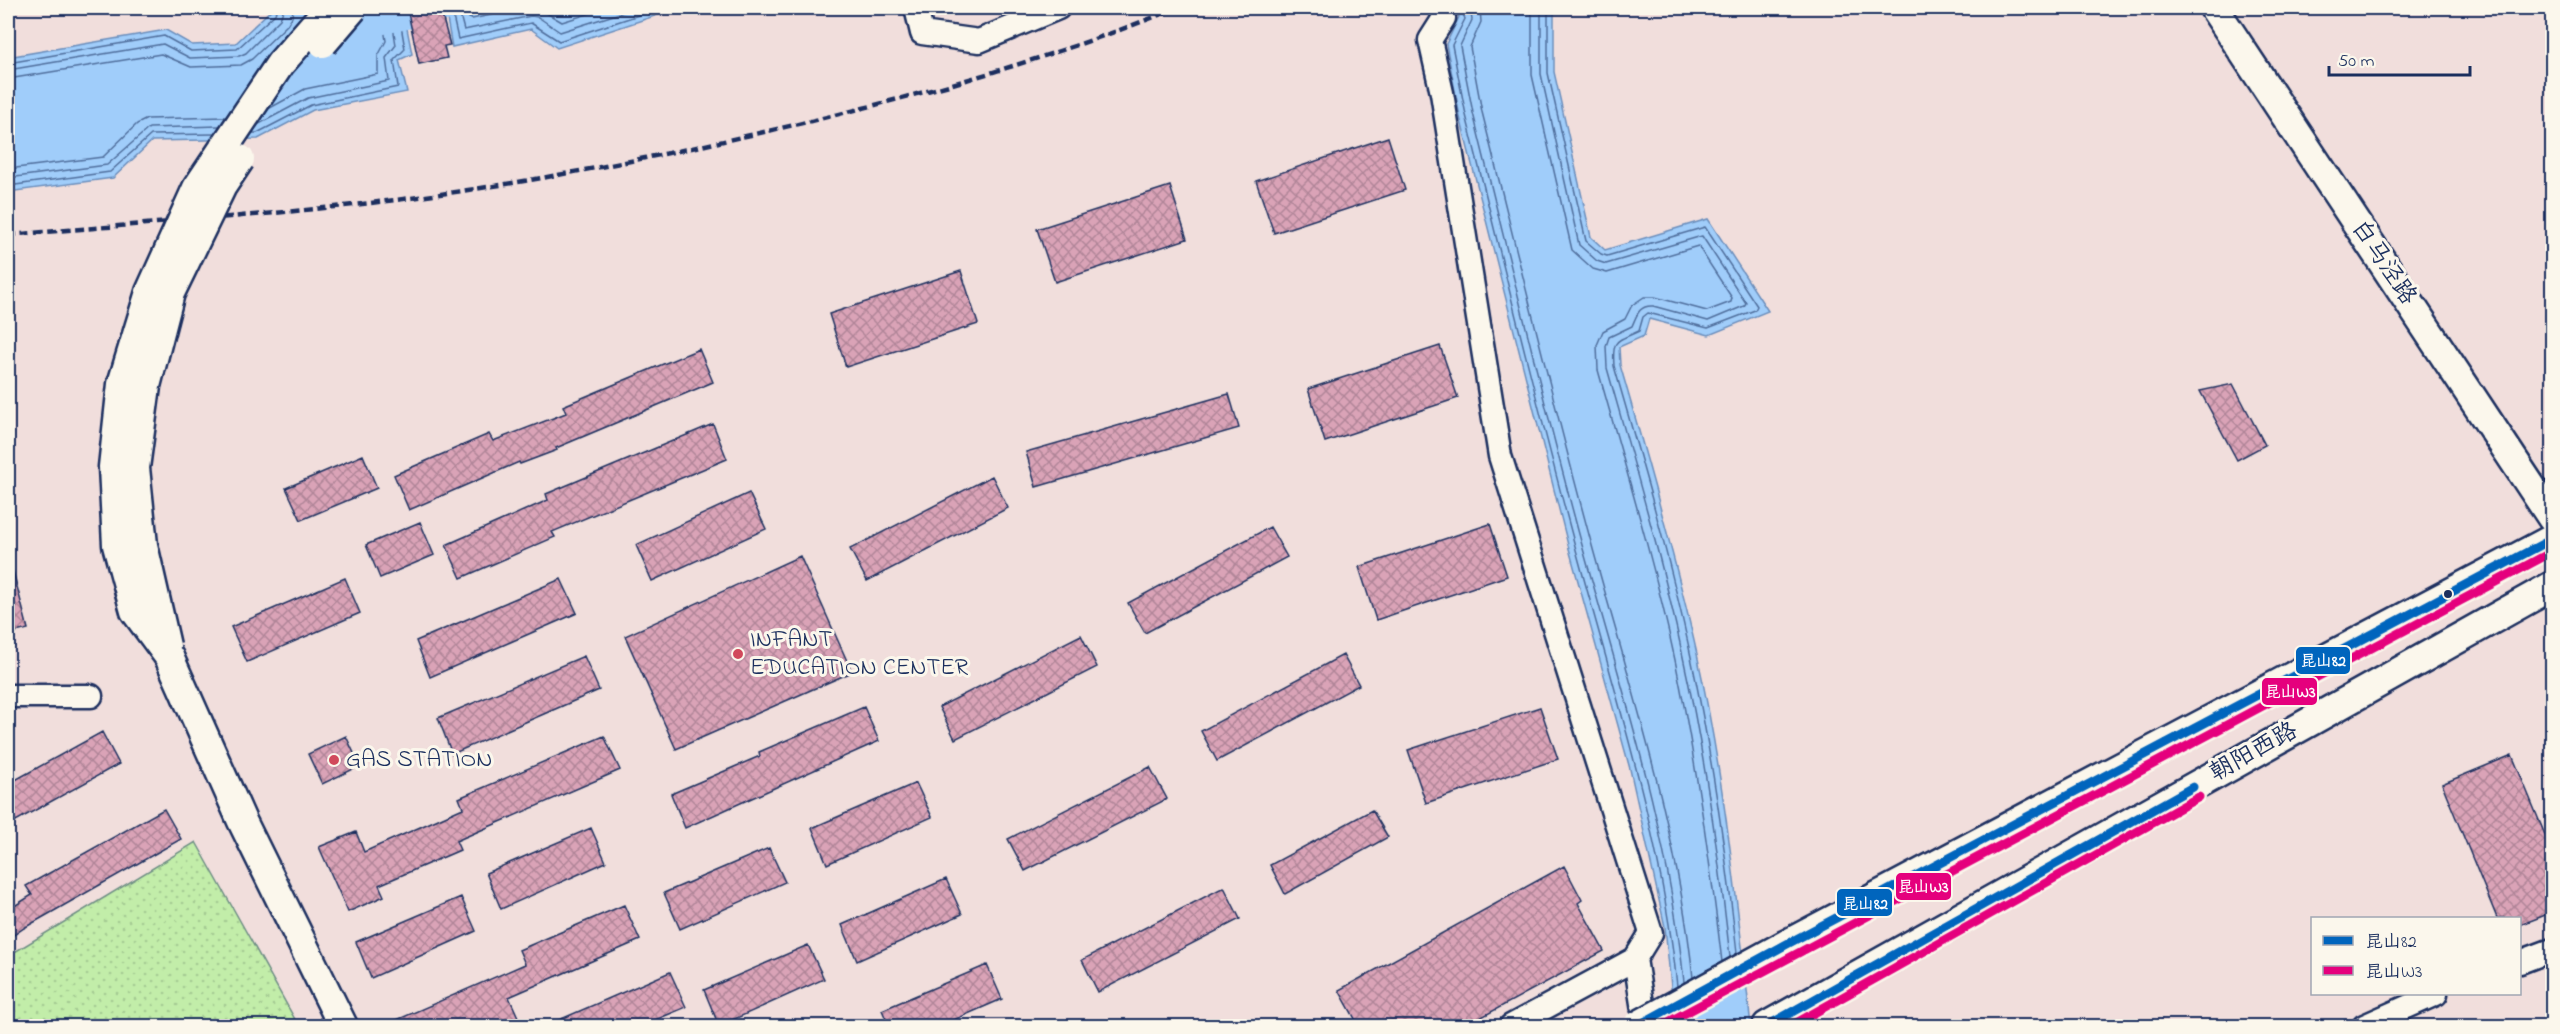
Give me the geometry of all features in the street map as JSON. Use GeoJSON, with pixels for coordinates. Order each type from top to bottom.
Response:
{"type":"FeatureCollection","features":[{"type":"Feature","properties":{"kind":"main road"},"geometry":{"type":"LineString","coordinates":[[169,657],[135,611],[117,545],[113,467],[122,384],[150,292],[197,188],[280,64],[328,8]]}},
{"type":"Feature","properties":{"kind":"main road"},"geometry":{"type":"LineString","coordinates":[[343,1026],[242,821],[169,657],[143,545],[135,468],[146,386],[170,293],[222,186],[299,71],[353,8]]}},
{"type":"Feature","properties":{"kind":"main road","name":"白马泾路"},"geometry":{"type":"LineString","coordinates":[[2214,8],[2553,518]]}},
{"type":"Feature","properties":{"kind":"main road","name":"朝阳西路"},"geometry":{"type":"LineString","coordinates":[[1640,1018],[1787,944],[2553,538]]}},
{"type":"Feature","properties":{"kind":"main road","name":"朝阳西路"},"geometry":{"type":"LineString","coordinates":[[1767,1026],[2553,586]]}},
{"type":"Feature","properties":{"kind":"street"},"geometry":{"type":"LineString","coordinates":[[916,8],[922,33],[978,41],[1059,8]]}},
{"type":"Feature","properties":{"kind":"street"},"geometry":{"type":"LineString","coordinates":[[1442,8],[1444,18],[1430,39],[1442,93],[1500,456],[1651,933],[1635,959],[1511,1026]]}},
{"type":"Feature","properties":{"kind":"street"},"geometry":{"type":"LineString","coordinates":[[8,696],[91,696]]}},
{"type":"Feature","properties":{"kind":"street"},"geometry":{"type":"LineString","coordinates":[[2521,962],[2553,950]]}},
{"type":"Feature","properties":{"kind":"street"},"geometry":{"type":"LineString","coordinates":[[1635,959],[1640,1018]]}},
{"type":"Feature","properties":{"kind":"street"},"geometry":{"type":"LineString","coordinates":[[2364,1026],[2432,995]]}},
{"type":"Feature","properties":{"kind":"green space"},"geometry":{"type":"Polygon","coordinates":[[[196,842],[297,1023],[291,1026],[8,1026],[8,956],[196,842]]]}},
{"type":"Feature","properties":{"kind":"water"},"geometry":{"type":"Polygon","coordinates":[[[273,8],[403,8],[412,54],[399,60],[407,92],[313,110],[258,139],[152,141],[113,178],[8,192],[8,57],[166,30],[192,45],[236,43],[273,8]]]}},
{"type":"Feature","properties":{"kind":"water"},"geometry":{"type":"Polygon","coordinates":[[[445,8],[679,8],[557,48],[531,29],[452,47],[445,8]]]}},
{"type":"Feature","properties":{"kind":"water"},"geometry":{"type":"Polygon","coordinates":[[[1454,8],[1554,8],[1554,72],[1591,237],[1605,250],[1708,219],[1768,311],[1709,335],[1649,319],[1644,336],[1619,347],[1620,365],[1689,617],[1706,700],[1729,840],[1751,1026],[1675,1026],[1665,927],[1630,769],[1568,545],[1460,117],[1446,44],[1459,17],[1454,8]]]}},
{"type":"Feature","properties":{"kind":"building"},"geometry":{"type":"Polygon","coordinates":[[[407,8],[440,8],[450,45],[444,46],[447,58],[419,64],[407,8]]]}},
{"type":"Feature","properties":{"kind":"building"},"geometry":{"type":"Polygon","coordinates":[[[1388,137],[1405,190],[1274,233],[1256,181],[1388,137]]]}},
{"type":"Feature","properties":{"kind":"building"},"geometry":{"type":"Polygon","coordinates":[[[1170,186],[1187,239],[1055,282],[1037,229],[1170,186]]]}},
{"type":"Feature","properties":{"kind":"building"},"geometry":{"type":"Polygon","coordinates":[[[961,271],[978,324],[846,367],[829,314],[961,271]]]}},
{"type":"Feature","properties":{"kind":"building"},"geometry":{"type":"Polygon","coordinates":[[[1440,346],[1458,398],[1325,442],[1308,389],[1440,346]]]}},
{"type":"Feature","properties":{"kind":"building"},"geometry":{"type":"Polygon","coordinates":[[[699,349],[713,382],[556,448],[557,450],[520,464],[519,462],[409,510],[394,475],[489,434],[493,441],[566,413],[563,406],[699,349]]]}},
{"type":"Feature","properties":{"kind":"building"},"geometry":{"type":"Polygon","coordinates":[[[2233,384],[2265,445],[2237,460],[2200,391],[2233,384]]]}},
{"type":"Feature","properties":{"kind":"building"},"geometry":{"type":"Polygon","coordinates":[[[1229,394],[1239,428],[1036,487],[1026,452],[1229,394]]]}},
{"type":"Feature","properties":{"kind":"building"},"geometry":{"type":"Polygon","coordinates":[[[713,424],[727,459],[552,532],[555,537],[461,578],[446,545],[548,500],[546,494],[713,424]]]}},
{"type":"Feature","properties":{"kind":"building"},"geometry":{"type":"Polygon","coordinates":[[[363,455],[377,488],[301,520],[286,488],[363,455]]]}},
{"type":"Feature","properties":{"kind":"building"},"geometry":{"type":"Polygon","coordinates":[[[992,476],[1008,508],[867,581],[850,549],[992,476]]]}},
{"type":"Feature","properties":{"kind":"building"},"geometry":{"type":"Polygon","coordinates":[[[749,493],[766,529],[652,581],[636,545],[749,493]]]}},
{"type":"Feature","properties":{"kind":"building"},"geometry":{"type":"Polygon","coordinates":[[[420,522],[434,555],[380,578],[366,545],[420,522]]]}},
{"type":"Feature","properties":{"kind":"building"},"geometry":{"type":"Polygon","coordinates":[[[1490,524],[1507,576],[1376,620],[1359,567],[1490,524]]]}},
{"type":"Feature","properties":{"kind":"building"},"geometry":{"type":"Polygon","coordinates":[[[1270,527],[1287,557],[1145,633],[1128,603],[1270,527]]]}},
{"type":"Feature","properties":{"kind":"building","name":"INFANT EDUCATION CENTER"},"geometry":{"type":"Polygon","coordinates":[[[800,556],[852,672],[676,749],[625,636],[800,556]]]}},
{"type":"Feature","properties":{"kind":"building"},"geometry":{"type":"Polygon","coordinates":[[[13,571],[28,629],[8,634],[8,572],[13,571]]]}},
{"type":"Feature","properties":{"kind":"building"},"geometry":{"type":"Polygon","coordinates":[[[345,578],[360,613],[247,662],[231,627],[345,578]]]}},
{"type":"Feature","properties":{"kind":"building"},"geometry":{"type":"Polygon","coordinates":[[[561,579],[577,613],[430,677],[416,641],[561,579]]]}},
{"type":"Feature","properties":{"kind":"building"},"geometry":{"type":"Polygon","coordinates":[[[1081,635],[1097,667],[955,739],[939,707],[1081,635]]]}},
{"type":"Feature","properties":{"kind":"building"},"geometry":{"type":"Polygon","coordinates":[[[1343,655],[1359,685],[1217,761],[1201,731],[1343,655]]]}},
{"type":"Feature","properties":{"kind":"building"},"geometry":{"type":"Polygon","coordinates":[[[584,656],[599,690],[452,754],[438,718],[584,656]]]}},
{"type":"Feature","properties":{"kind":"building"},"geometry":{"type":"Polygon","coordinates":[[[864,707],[879,741],[685,828],[671,794],[760,756],[759,752],[864,707]]]}},
{"type":"Feature","properties":{"kind":"building"},"geometry":{"type":"Polygon","coordinates":[[[1540,707],[1558,759],[1426,803],[1408,750],[1540,707]]]}},
{"type":"Feature","properties":{"kind":"building"},"geometry":{"type":"Polygon","coordinates":[[[102,732],[119,764],[14,822],[8,810],[8,784],[102,732]]]}},
{"type":"Feature","properties":{"kind":"building","name":"GAS STATION"},"geometry":{"type":"Polygon","coordinates":[[[346,736],[360,766],[322,784],[308,754],[346,736]]]}},
{"type":"Feature","properties":{"kind":"building"},"geometry":{"type":"Polygon","coordinates":[[[604,736],[620,770],[456,841],[460,850],[379,885],[384,896],[348,912],[319,847],[356,832],[364,852],[463,808],[459,798],[604,736]]]}},
{"type":"Feature","properties":{"kind":"building"},"geometry":{"type":"Polygon","coordinates":[[[2512,755],[2553,854],[2553,912],[2521,925],[2521,917],[2497,917],[2442,784],[2512,755]]]}},
{"type":"Feature","properties":{"kind":"building"},"geometry":{"type":"Polygon","coordinates":[[[1150,767],[1167,799],[1025,871],[1008,839],[1150,767]]]}},
{"type":"Feature","properties":{"kind":"building"},"geometry":{"type":"Polygon","coordinates":[[[916,783],[932,817],[827,864],[812,828],[916,783]]]}},
{"type":"Feature","properties":{"kind":"building"},"geometry":{"type":"Polygon","coordinates":[[[164,809],[181,839],[8,939],[8,910],[32,895],[26,886],[164,809]]]}},
{"type":"Feature","properties":{"kind":"building"},"geometry":{"type":"Polygon","coordinates":[[[1372,810],[1388,837],[1285,894],[1270,865],[1372,810]]]}},
{"type":"Feature","properties":{"kind":"building"},"geometry":{"type":"Polygon","coordinates":[[[591,828],[606,862],[501,909],[486,873],[591,828]]]}},
{"type":"Feature","properties":{"kind":"building"},"geometry":{"type":"Polygon","coordinates":[[[769,848],[785,882],[680,929],[664,893],[769,848]]]}},
{"type":"Feature","properties":{"kind":"building"},"geometry":{"type":"Polygon","coordinates":[[[1564,866],[1582,900],[1578,903],[1604,951],[1465,1026],[1359,1026],[1339,990],[1564,866]]]}},
{"type":"Feature","properties":{"kind":"building"},"geometry":{"type":"Polygon","coordinates":[[[946,879],[962,914],[857,961],[842,925],[946,879]]]}},
{"type":"Feature","properties":{"kind":"building"},"geometry":{"type":"Polygon","coordinates":[[[1224,887],[1240,919],[1098,992],[1082,960],[1224,887]]]}},
{"type":"Feature","properties":{"kind":"building"},"geometry":{"type":"Polygon","coordinates":[[[461,897],[476,931],[371,978],[356,942],[461,897]]]}},
{"type":"Feature","properties":{"kind":"building"},"geometry":{"type":"Polygon","coordinates":[[[624,905],[640,940],[509,997],[522,1026],[383,1026],[525,964],[519,950],[624,905]]]}},
{"type":"Feature","properties":{"kind":"building"},"geometry":{"type":"Polygon","coordinates":[[[808,945],[824,979],[719,1026],[704,990],[808,945]]]}},
{"type":"Feature","properties":{"kind":"building"},"geometry":{"type":"Polygon","coordinates":[[[987,965],[1002,999],[940,1026],[889,1026],[882,1010],[987,965]]]}},
{"type":"Feature","properties":{"kind":"building"},"geometry":{"type":"Polygon","coordinates":[[[670,972],[686,1007],[641,1026],[545,1026],[670,972]]]}},
{"type":"Feature","properties":{"kind":"waterway"},"geometry":{"type":"LineString","coordinates":[[379,25],[458,8]]}},
{"type":"Feature","properties":{"kind":"railway"},"geometry":{"type":"LineString","coordinates":[[8,235],[354,205],[468,190],[607,166],[711,144],[910,96],[1071,47],[1177,8]]}},
{"type":"Feature","properties":{"kind":"transit line","name":"昆山82"},"geometry":{"type":"LineString","coordinates":[[1637,1026],[1787,944],[2552,539]]}},
{"type":"Feature","properties":{"kind":"transit line","name":"昆山W3"},"geometry":{"type":"LineString","coordinates":[[1661,1026],[2552,552]]}},
{"type":"Feature","properties":{"kind":"transit line","name":"昆山82"},"geometry":{"type":"LineString","coordinates":[[1767,1026],[2193,787]]}},
{"type":"Feature","properties":{"kind":"transit line","name":"昆山W3"},"geometry":{"type":"LineString","coordinates":[[1791,1026],[2199,797]]}},
{"type":"Feature","properties":{"kind":"place","name":"INFANT EDUCATION CENTER"},"geometry":{"type":"Point","coordinates":[738,654]}},
{"type":"Feature","properties":{"kind":"place","name":"GAS STATION"},"geometry":{"type":"Point","coordinates":[334,760]}}]}
